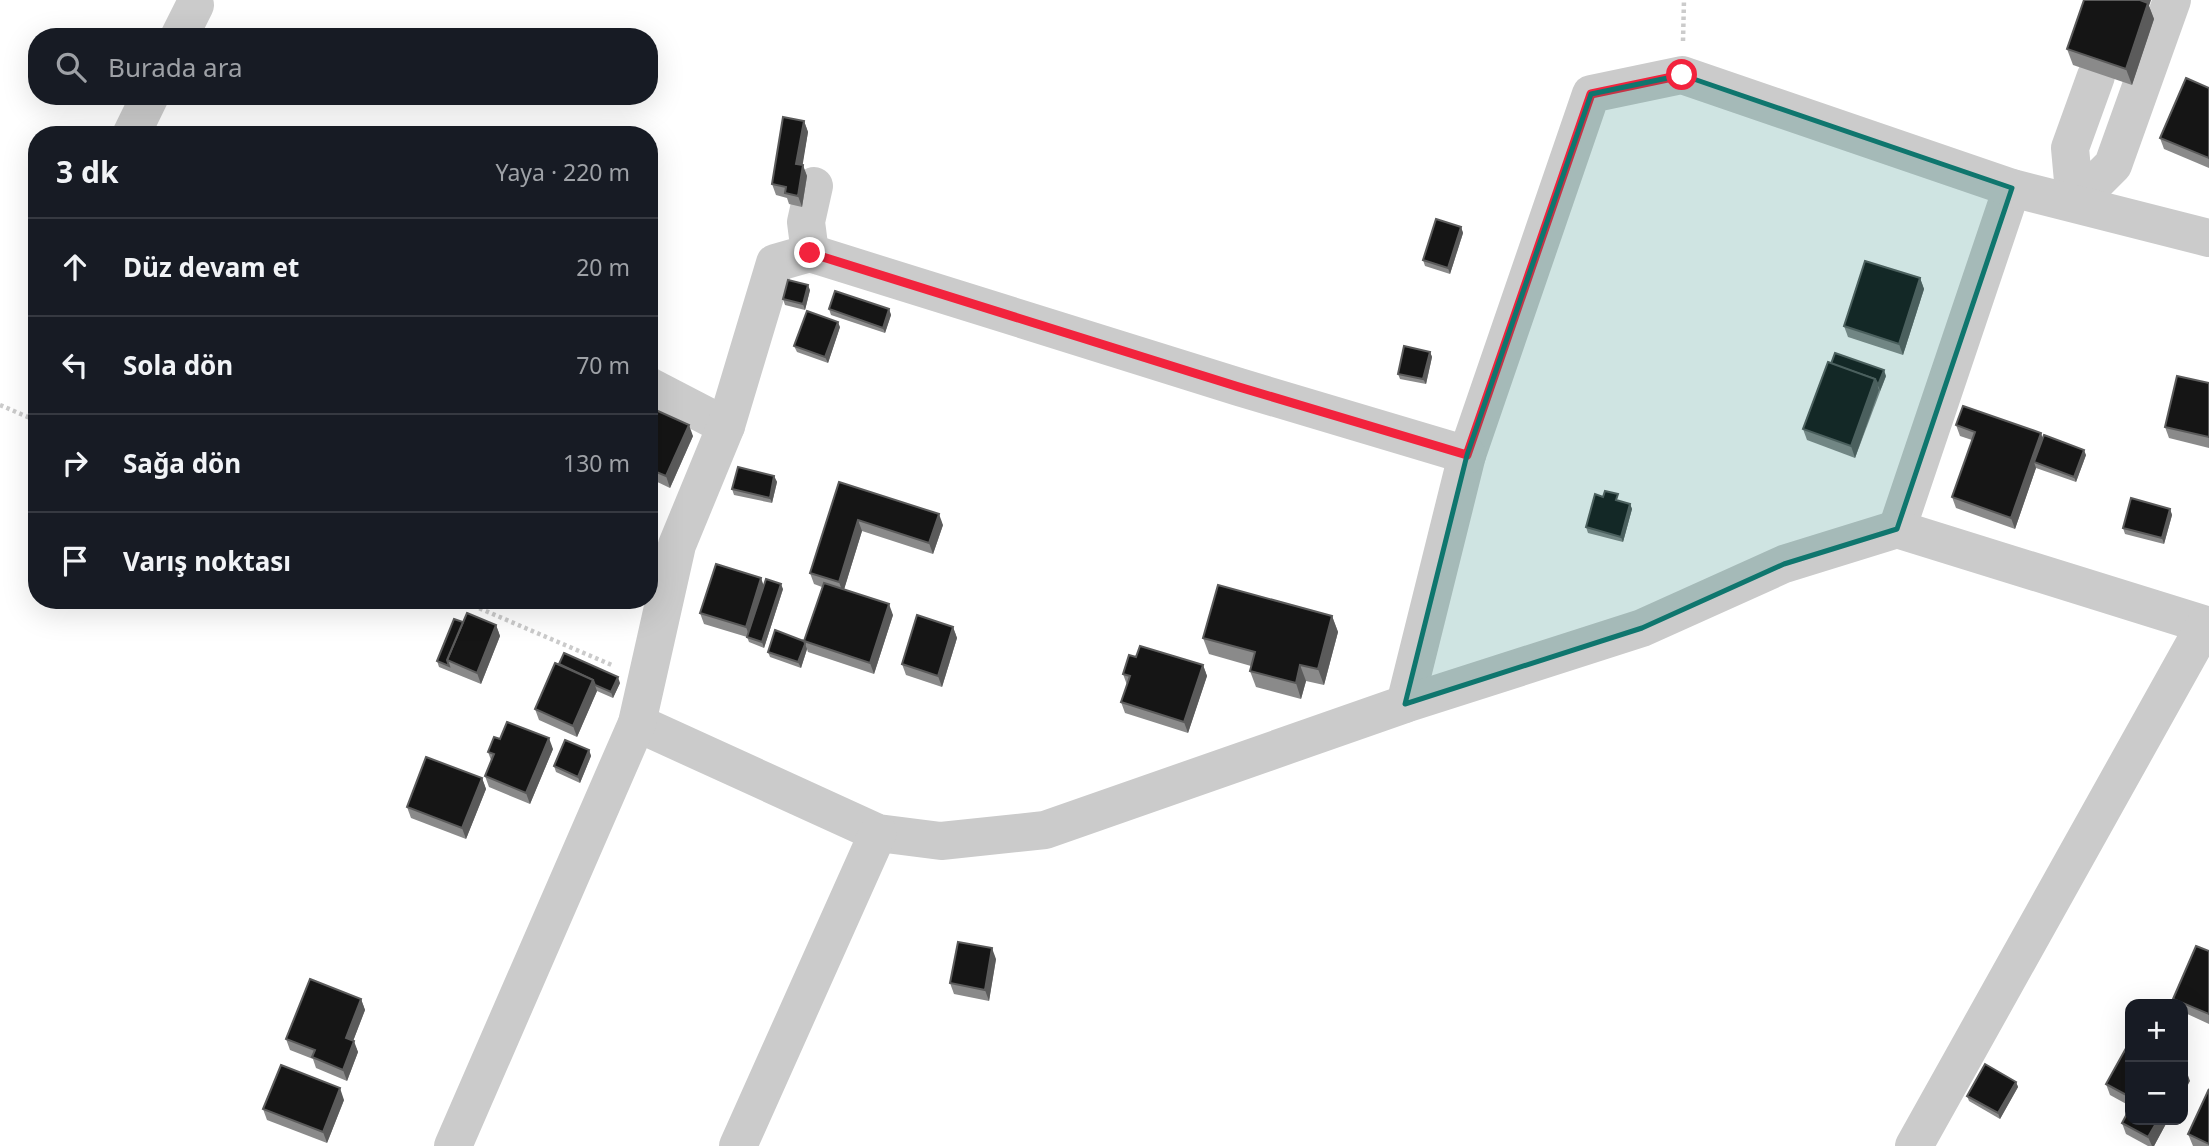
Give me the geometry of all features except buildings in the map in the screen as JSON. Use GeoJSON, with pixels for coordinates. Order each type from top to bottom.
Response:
{"type":"FeatureCollection","features":[{"type":"Feature","properties":{"kind":"street"},"geometry":{"type":"LineString","coordinates":[[2075,203],[2113,165],[2172,0]]}},
{"type":"Feature","properties":{"kind":"street"},"geometry":{"type":"LineString","coordinates":[[1405,704],[1467,455],[1591,94],[1682,75],[2012,188],[2209,238]]}},
{"type":"Feature","properties":{"kind":"street"},"geometry":{"type":"LineString","coordinates":[[2075,203],[2070,148],[2096,76]]}},
{"type":"Feature","properties":{"kind":"street"},"geometry":{"type":"LineString","coordinates":[[135,126],[146,105]]}},
{"type":"Feature","properties":{"kind":"street"},"geometry":{"type":"LineString","coordinates":[[810,253],[806,222],[814,186]]}},
{"type":"Feature","properties":{"kind":"street"},"geometry":{"type":"LineString","coordinates":[[1897,529],[2012,188]]}},
{"type":"Feature","properties":{"kind":"street"},"geometry":{"type":"LineString","coordinates":[[453,1146],[637,723],[677,545],[726,426],[775,262],[810,253],[1467,455]]}},
{"type":"Feature","properties":{"kind":"street"},"geometry":{"type":"LineString","coordinates":[[658,391],[726,426]]}},
{"type":"Feature","properties":{"kind":"street"},"geometry":{"type":"LineString","coordinates":[[637,723],[878,833],[941,841],[1045,830],[1405,704],[1642,628],[1784,564],[1897,529],[2207,625],[1914,1146]]}},
{"type":"Feature","properties":{"kind":"street"},"geometry":{"type":"LineString","coordinates":[[738,1146],[878,833]]}},
{"type":"Feature","properties":{"kind":"path"},"geometry":{"type":"LineString","coordinates":[[0,405],[28,417]]}},
{"type":"Feature","properties":{"kind":"path"},"geometry":{"type":"LineString","coordinates":[[481,609],[647,680]]}},
{"type":"Feature","properties":{"kind":"highlighted area"},"geometry":{"type":"Polygon","coordinates":[[[1682,75],[2012,188],[1897,529],[1784,564],[1642,628],[1405,704],[1467,455],[1591,94],[1682,75]]]}},
{"type":"Feature","properties":{"kind":"route"},"geometry":{"type":"LineString","coordinates":[[810,253],[1467,455],[1591,94],[1682,75]]}}]}
